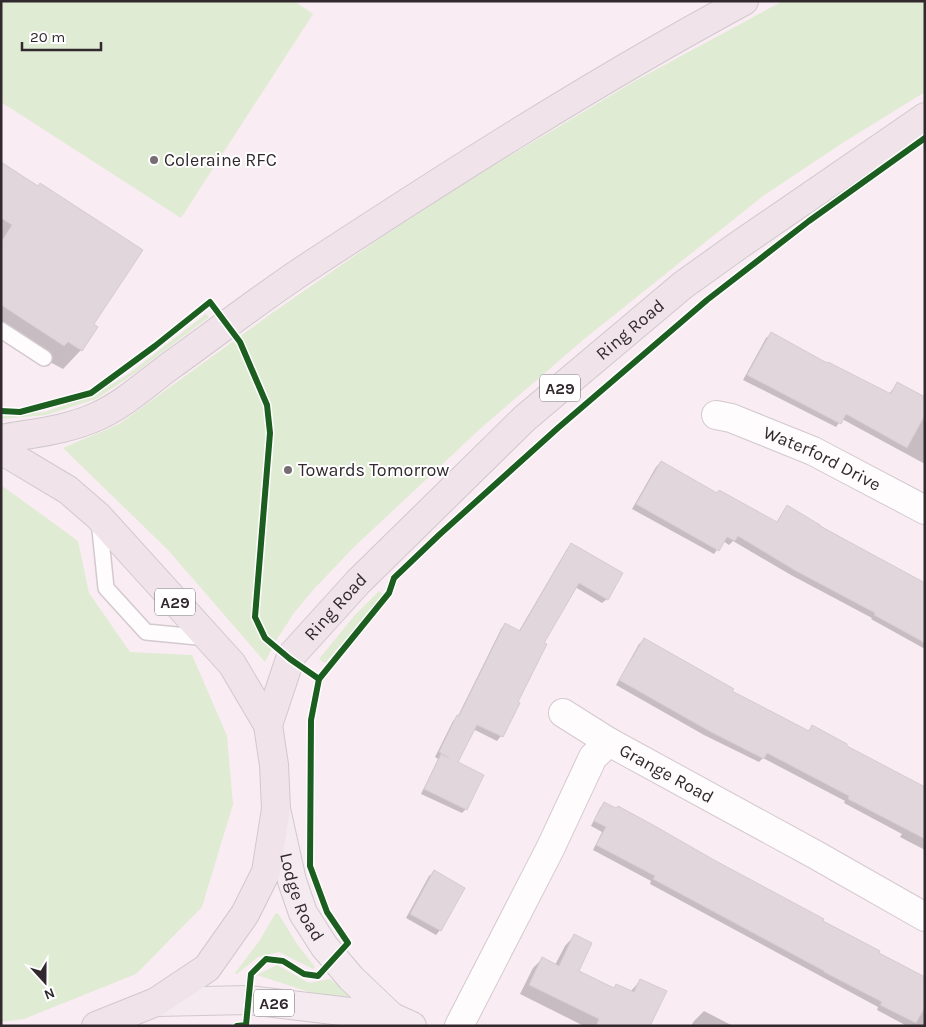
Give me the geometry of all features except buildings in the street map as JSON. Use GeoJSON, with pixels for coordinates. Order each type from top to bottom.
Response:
{"type":"FeatureCollection","features":[{"type":"Feature","properties":{"kind":"highway"},"geometry":{"type":"LineString","coordinates":[[1,440],[68,427],[99,416],[131,395],[306,268],[468,164],[684,34],[744,1]]}},
{"type":"Feature","properties":{"kind":"highway","name":"Ring Road"},"geometry":{"type":"LineString","coordinates":[[268,725],[291,656],[358,582],[525,418],[683,285],[925,117]]}},
{"type":"Feature","properties":{"kind":"highway","name":"A29"},"geometry":{"type":"LineString","coordinates":[[1,450],[68,490],[98,516],[232,664],[268,725],[274,765],[276,809],[266,872],[245,914],[207,968],[156,1002],[96,1026]]}},
{"type":"Feature","properties":{"kind":"main road","name":"Lodge Road"},"geometry":{"type":"LineString","coordinates":[[276,809],[292,881],[303,913],[324,946],[340,965],[402,1022]]}},
{"type":"Feature","properties":{"kind":"main road","name":"Lodge Road"},"geometry":{"type":"LineString","coordinates":[[156,1002],[248,1000],[402,1022]]}},
{"type":"Feature","properties":{"kind":"street","name":"Waterford Drive"},"geometry":{"type":"LineString","coordinates":[[716,415],[731,418],[812,452],[925,510]]}},
{"type":"Feature","properties":{"kind":"street"},"geometry":{"type":"LineString","coordinates":[[563,713],[609,742]]}},
{"type":"Feature","properties":{"kind":"street","name":"Grange Road"},"geometry":{"type":"LineString","coordinates":[[459,1026],[550,848],[593,757],[609,742],[925,917]]}},
{"type":"Feature","properties":{"kind":"lane"},"geometry":{"type":"LineString","coordinates":[[1,330],[44,358]]}},
{"type":"Feature","properties":{"kind":"lane"},"geometry":{"type":"LineString","coordinates":[[98,516],[106,588],[146,632],[208,638]]}},
{"type":"Feature","properties":{"kind":"green space","name":"Coleraine RFC"},"geometry":{"type":"Polygon","coordinates":[[[1,1],[294,1],[313,14],[181,218],[1,102],[1,1]]]}},
{"type":"Feature","properties":{"kind":"green space"},"geometry":{"type":"Polygon","coordinates":[[[783,1],[925,1],[925,92],[844,142],[763,196],[583,340],[481,428],[353,548],[314,589],[294,613],[265,662],[168,550],[63,448],[119,424],[275,311],[373,243],[473,178],[635,81],[783,1]]]}},
{"type":"Feature","properties":{"kind":"green space"},"geometry":{"type":"Polygon","coordinates":[[[206,314],[209,317],[132,375],[96,399],[46,415],[1,419],[1,415],[45,412],[94,395],[130,373],[206,314]]]}},
{"type":"Feature","properties":{"kind":"green space"},"geometry":{"type":"Polygon","coordinates":[[[1,485],[78,541],[89,593],[130,652],[192,655],[227,736],[233,804],[202,907],[136,974],[24,1019],[1,1022],[1,485]]]}},
{"type":"Feature","properties":{"kind":"green space"},"geometry":{"type":"Polygon","coordinates":[[[379,591],[383,595],[325,663],[319,659],[355,615],[379,591]]]}},
{"type":"Feature","properties":{"kind":"green space"},"geometry":{"type":"Polygon","coordinates":[[[278,913],[297,944],[315,967],[313,969],[279,952],[258,957],[237,974],[235,973],[260,940],[275,914],[278,913]]]}},
{"type":"Feature","properties":{"kind":"green space"},"geometry":{"type":"Polygon","coordinates":[[[277,965],[309,983],[329,979],[368,1005],[365,1010],[257,975],[277,965]]]}},
{"type":"Feature","properties":{"kind":"cycle path"},"geometry":{"type":"LineString","coordinates":[[237,1026],[246,1025],[251,974],[266,959],[283,961],[304,974],[318,976],[348,943],[327,912],[310,866],[311,720],[319,679],[389,593],[394,578],[559,427],[707,300],[809,221],[925,138]]}},
{"type":"Feature","properties":{"kind":"cycle path"},"geometry":{"type":"LineString","coordinates":[[1,411],[20,412],[91,393],[155,346],[210,302],[240,342],[267,405],[270,433],[255,617],[265,638],[290,659],[319,679]]}},
{"type":"Feature","properties":{"kind":"place","name":"Coleraine RFC"},"geometry":{"type":"Point","coordinates":[154,160]}},
{"type":"Feature","properties":{"kind":"place","name":"Towards Tomorrow"},"geometry":{"type":"Point","coordinates":[288,470]}}]}
